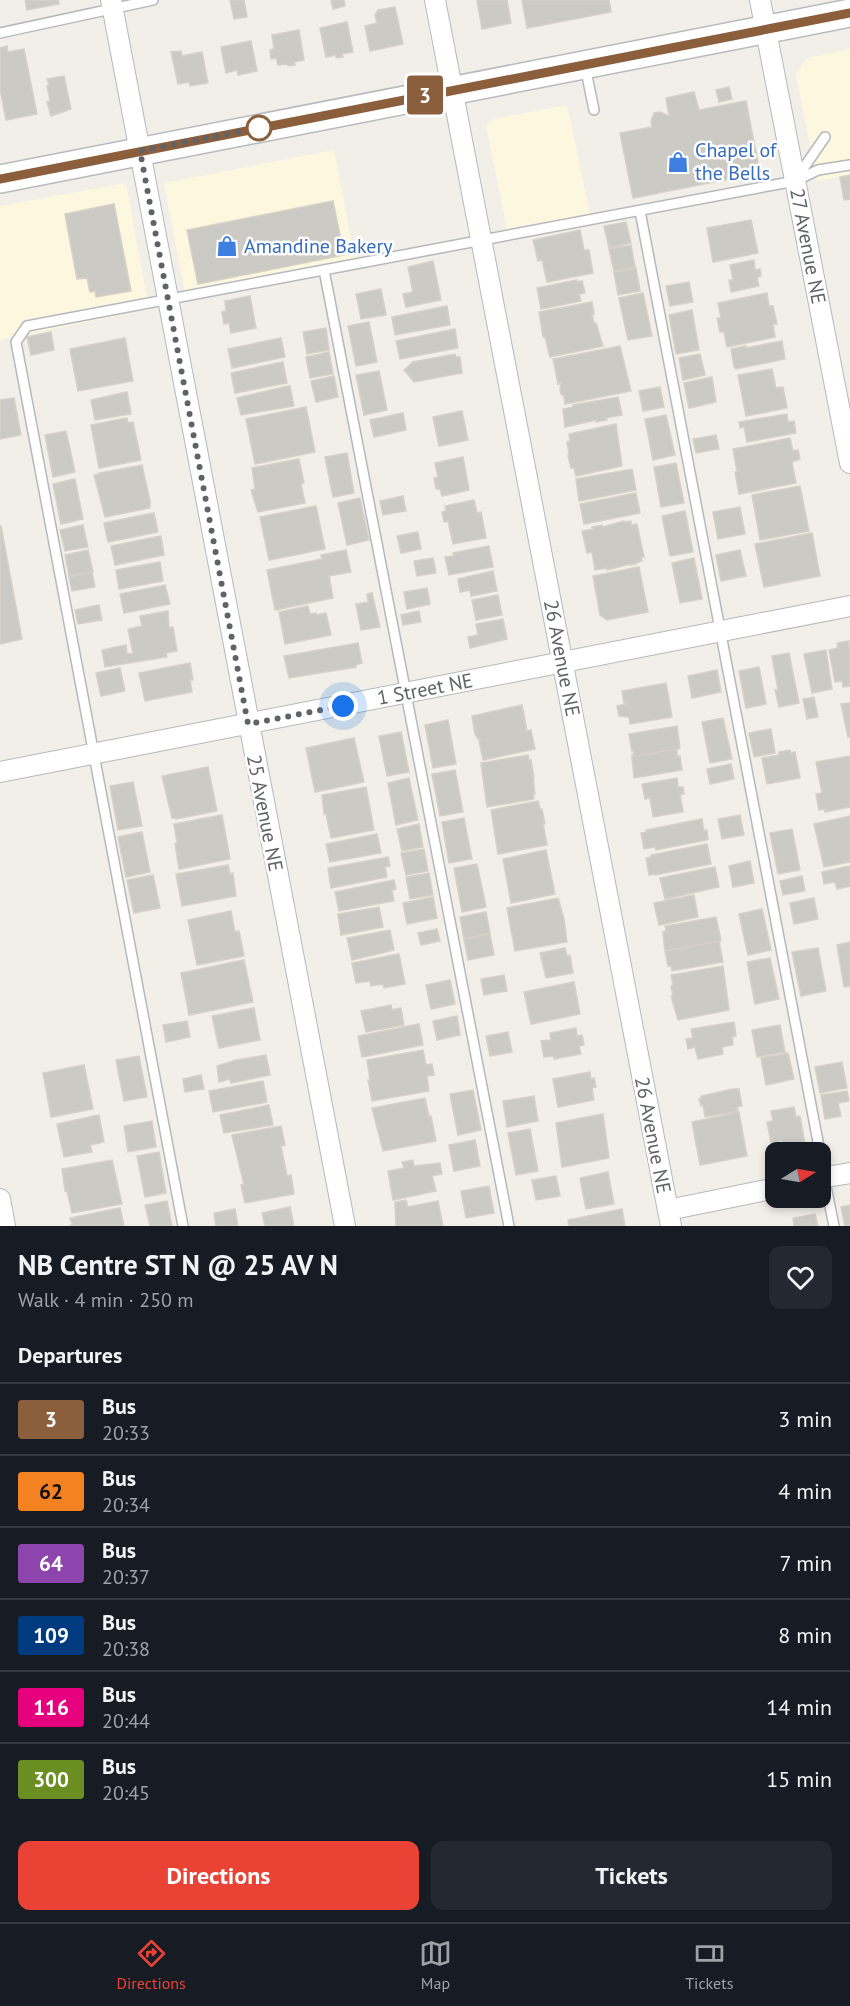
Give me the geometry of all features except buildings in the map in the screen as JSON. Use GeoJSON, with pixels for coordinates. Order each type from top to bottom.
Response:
{"type":"FeatureCollection","features":[{"type":"Feature","properties":{"kind":"main road"},"geometry":{"type":"LineString","coordinates":[[0,179],[848,11]]}},
{"type":"Feature","properties":{"kind":"street","name":"26 Avenue NE"},"geometry":{"type":"LineString","coordinates":[[435,0],[669,1218]]}},
{"type":"Feature","properties":{"kind":"street","name":"27 Avenue NE"},"geometry":{"type":"LineString","coordinates":[[760,0],[850,463]]}},
{"type":"Feature","properties":{"kind":"street","name":"25 Avenue NE"},"geometry":{"type":"LineString","coordinates":[[111,4],[345,1226]]}},
{"type":"Feature","properties":{"kind":"street","name":"1 Street NE"},"geometry":{"type":"LineString","coordinates":[[0,772],[850,606]]}},
{"type":"Feature","properties":{"kind":"street"},"geometry":{"type":"LineString","coordinates":[[831,1177],[850,1173]]}},
{"type":"Feature","properties":{"kind":"street"},"geometry":{"type":"LineString","coordinates":[[669,1218],[765,1191]]}},
{"type":"Feature","properties":{"kind":"street"},"geometry":{"type":"LineString","coordinates":[[0,1199],[5,1226]]}},
{"type":"Feature","properties":{"kind":"lane"},"geometry":{"type":"LineString","coordinates":[[0,33],[111,4],[153,0]]}},
{"type":"Feature","properties":{"kind":"lane"},"geometry":{"type":"LineString","coordinates":[[584,64],[594,110]]}},
{"type":"Feature","properties":{"kind":"lane"},"geometry":{"type":"LineString","coordinates":[[795,181],[825,137]]}},
{"type":"Feature","properties":{"kind":"lane"},"geometry":{"type":"LineString","coordinates":[[183,1226],[16,342],[27,326],[795,181],[818,170],[850,165]]}},
{"type":"Feature","properties":{"kind":"lane"},"geometry":{"type":"LineString","coordinates":[[640,211],[818,1142]]}},
{"type":"Feature","properties":{"kind":"lane"},"geometry":{"type":"LineString","coordinates":[[324,270],[509,1226]]}},
{"type":"Feature","properties":{"kind":"lane"},"geometry":{"type":"LineString","coordinates":[[830,1208],[834,1226]]}},
{"type":"Feature","properties":{"kind":"shaded area"},"geometry":{"type":"Polygon","coordinates":[[[850,49],[850,175],[817,181],[796,75],[806,58],[850,49]]]}},
{"type":"Feature","properties":{"kind":"shaded area"},"geometry":{"type":"Polygon","coordinates":[[[567,105],[592,223],[509,239],[486,126],[493,119],[567,105]]]}},
{"type":"Feature","properties":{"kind":"shaded area"},"geometry":{"type":"Polygon","coordinates":[[[334,150],[356,266],[186,299],[164,183],[334,150]]]}},
{"type":"Feature","properties":{"kind":"shaded area"},"geometry":{"type":"Polygon","coordinates":[[[126,183],[149,309],[0,340],[0,206],[126,183]]]}},
{"type":"Feature","properties":{"kind":"bus line","name":"3"},"geometry":{"type":"LineString","coordinates":[[0,179],[850,13]]}},
{"type":"Feature","properties":{"kind":"place","name":"Chapel of the Bells"},"geometry":{"type":"Point","coordinates":[678,162]}},
{"type":"Feature","properties":{"kind":"place","name":"Amandine Bakery"},"geometry":{"type":"Point","coordinates":[227,246]}},
{"type":"Feature","properties":{"kind":"route"},"geometry":{"type":"LineString","coordinates":[[259,128],[140,151],[248,724],[343,706]]}}]}
